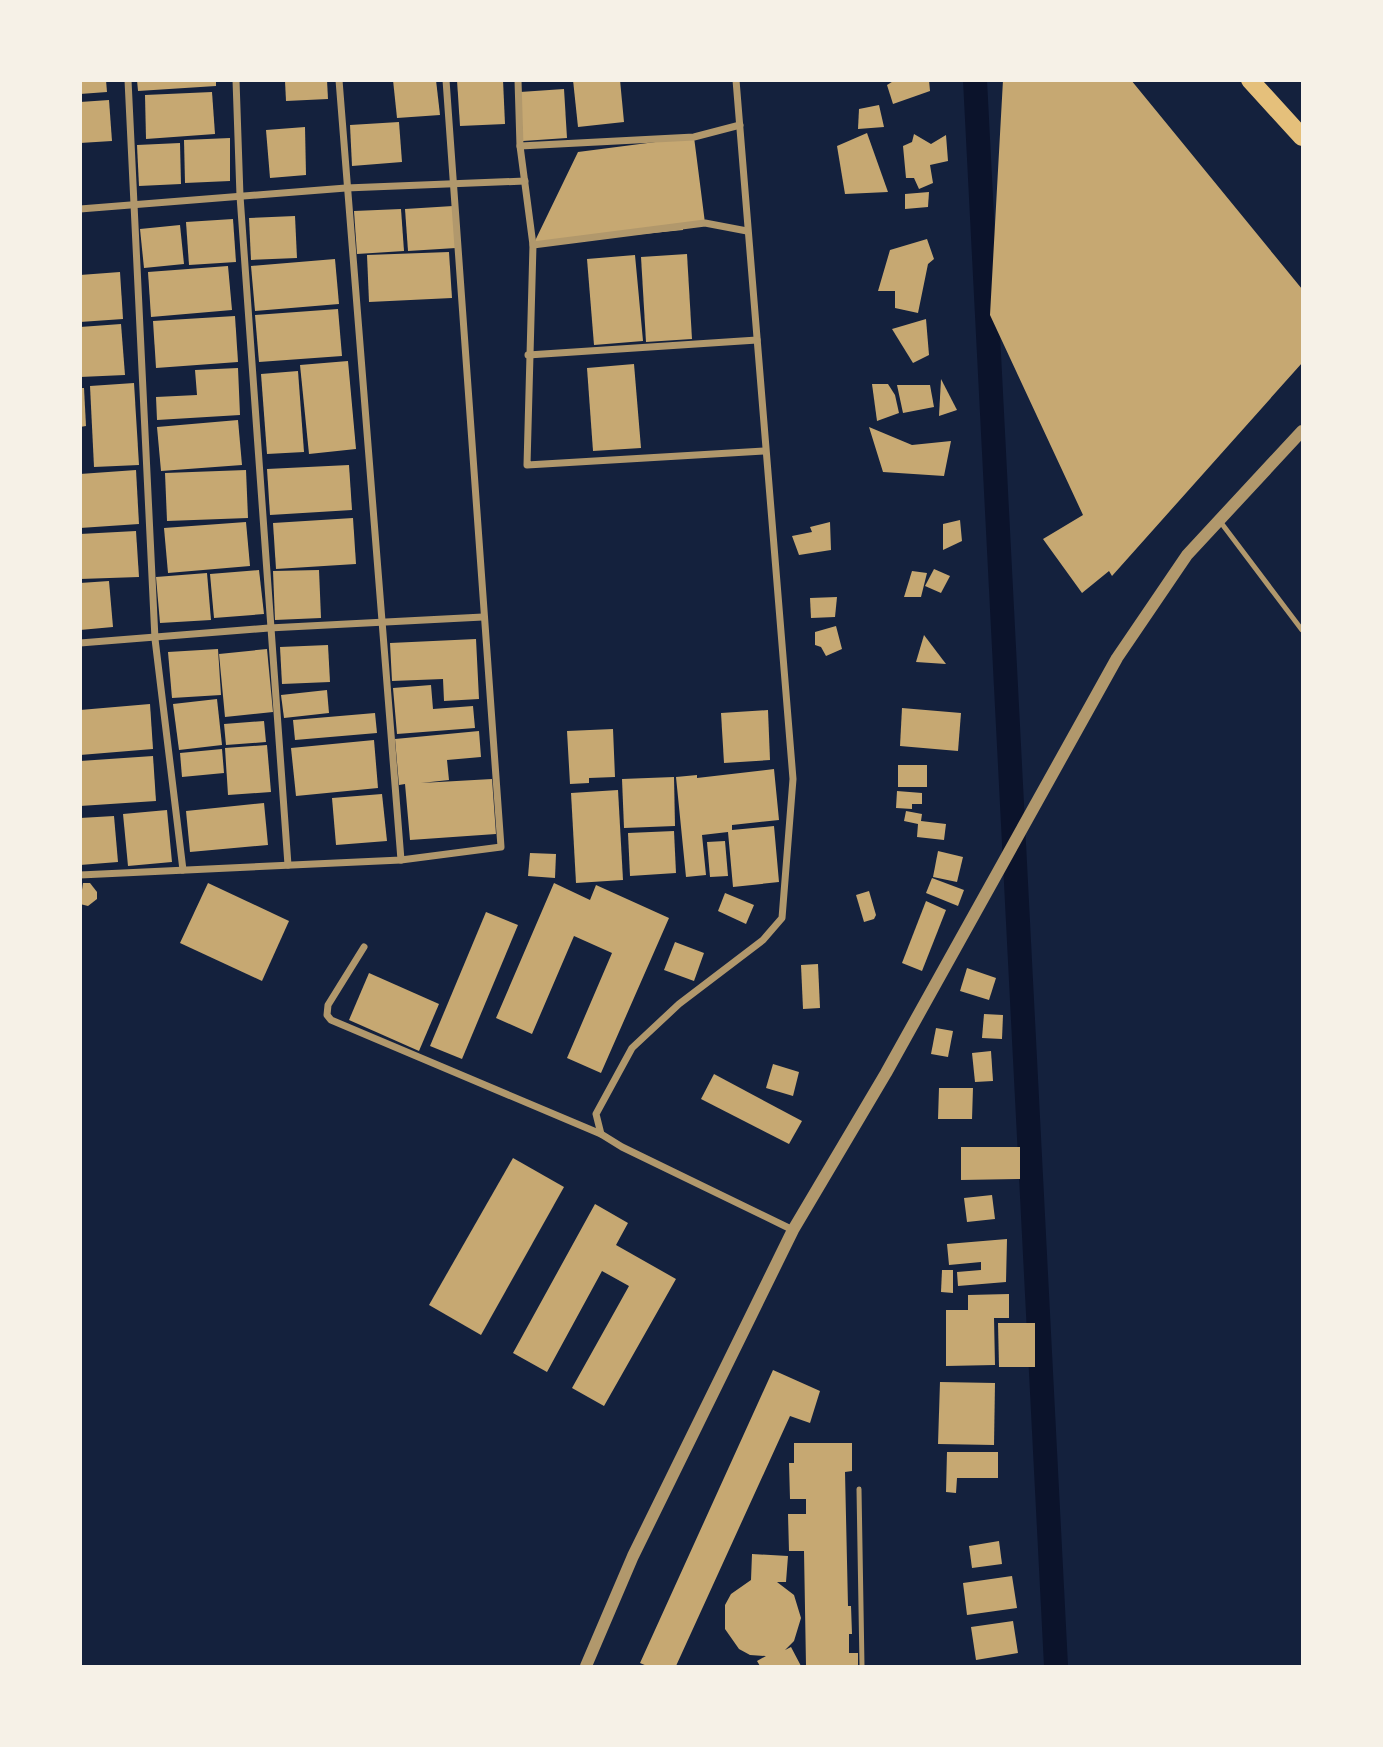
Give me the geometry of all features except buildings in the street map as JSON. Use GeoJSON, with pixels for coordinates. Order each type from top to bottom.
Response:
{"type":"FeatureCollection","features":[{"type":"Feature","properties":{"kind":"main road"},"geometry":{"type":"LineString","coordinates":[[1250,80],[1303,137]]}},
{"type":"Feature","properties":{"kind":"street"},"geometry":{"type":"LineString","coordinates":[[128,80],[155,639],[183,870]]}},
{"type":"Feature","properties":{"kind":"street"},"geometry":{"type":"LineString","coordinates":[[236,80],[240,196],[288,865]]}},
{"type":"Feature","properties":{"kind":"street"},"geometry":{"type":"LineString","coordinates":[[339,80],[345,188],[401,860]]}},
{"type":"Feature","properties":{"kind":"street"},"geometry":{"type":"LineString","coordinates":[[80,875],[401,860],[501,847],[446,80]]}},
{"type":"Feature","properties":{"kind":"street"},"geometry":{"type":"LineString","coordinates":[[518,80],[520,146],[533,245],[527,465],[764,451]]}},
{"type":"Feature","properties":{"kind":"street"},"geometry":{"type":"LineString","coordinates":[[601,1133],[596,1114],[632,1048],[679,1004],[764,940],[782,918],[793,779],[764,451],[737,80]]}},
{"type":"Feature","properties":{"kind":"street"},"geometry":{"type":"LineString","coordinates":[[520,146],[694,137],[740,125]]}},
{"type":"Feature","properties":{"kind":"street"},"geometry":{"type":"LineString","coordinates":[[80,209],[345,188],[525,181]]}},
{"type":"Feature","properties":{"kind":"street"},"geometry":{"type":"LineString","coordinates":[[533,245],[705,223],[747,231]]}},
{"type":"Feature","properties":{"kind":"street"},"geometry":{"type":"LineString","coordinates":[[528,355],[757,340]]}},
{"type":"Feature","properties":{"kind":"street"},"geometry":{"type":"LineString","coordinates":[[586,1667],[633,1556],[793,1230],[886,1073],[1117,658],[1187,555],[1303,431]]}},
{"type":"Feature","properties":{"kind":"street"},"geometry":{"type":"LineString","coordinates":[[80,643],[269,628],[483,617]]}},
{"type":"Feature","properties":{"kind":"street"},"geometry":{"type":"LineString","coordinates":[[364,947],[328,1005],[327,1015],[331,1020],[601,1133],[622,1147],[793,1230]]}},
{"type":"Feature","properties":{"kind":"lane"},"geometry":{"type":"LineString","coordinates":[[1219,520],[1303,630]]}},
{"type":"Feature","properties":{"kind":"lane"},"geometry":{"type":"LineString","coordinates":[[859,1489],[862,1667]]}},
{"type":"Feature","properties":{"kind":"waterway"},"geometry":{"type":"LineString","coordinates":[[975,80],[1056,1666]]}}]}
